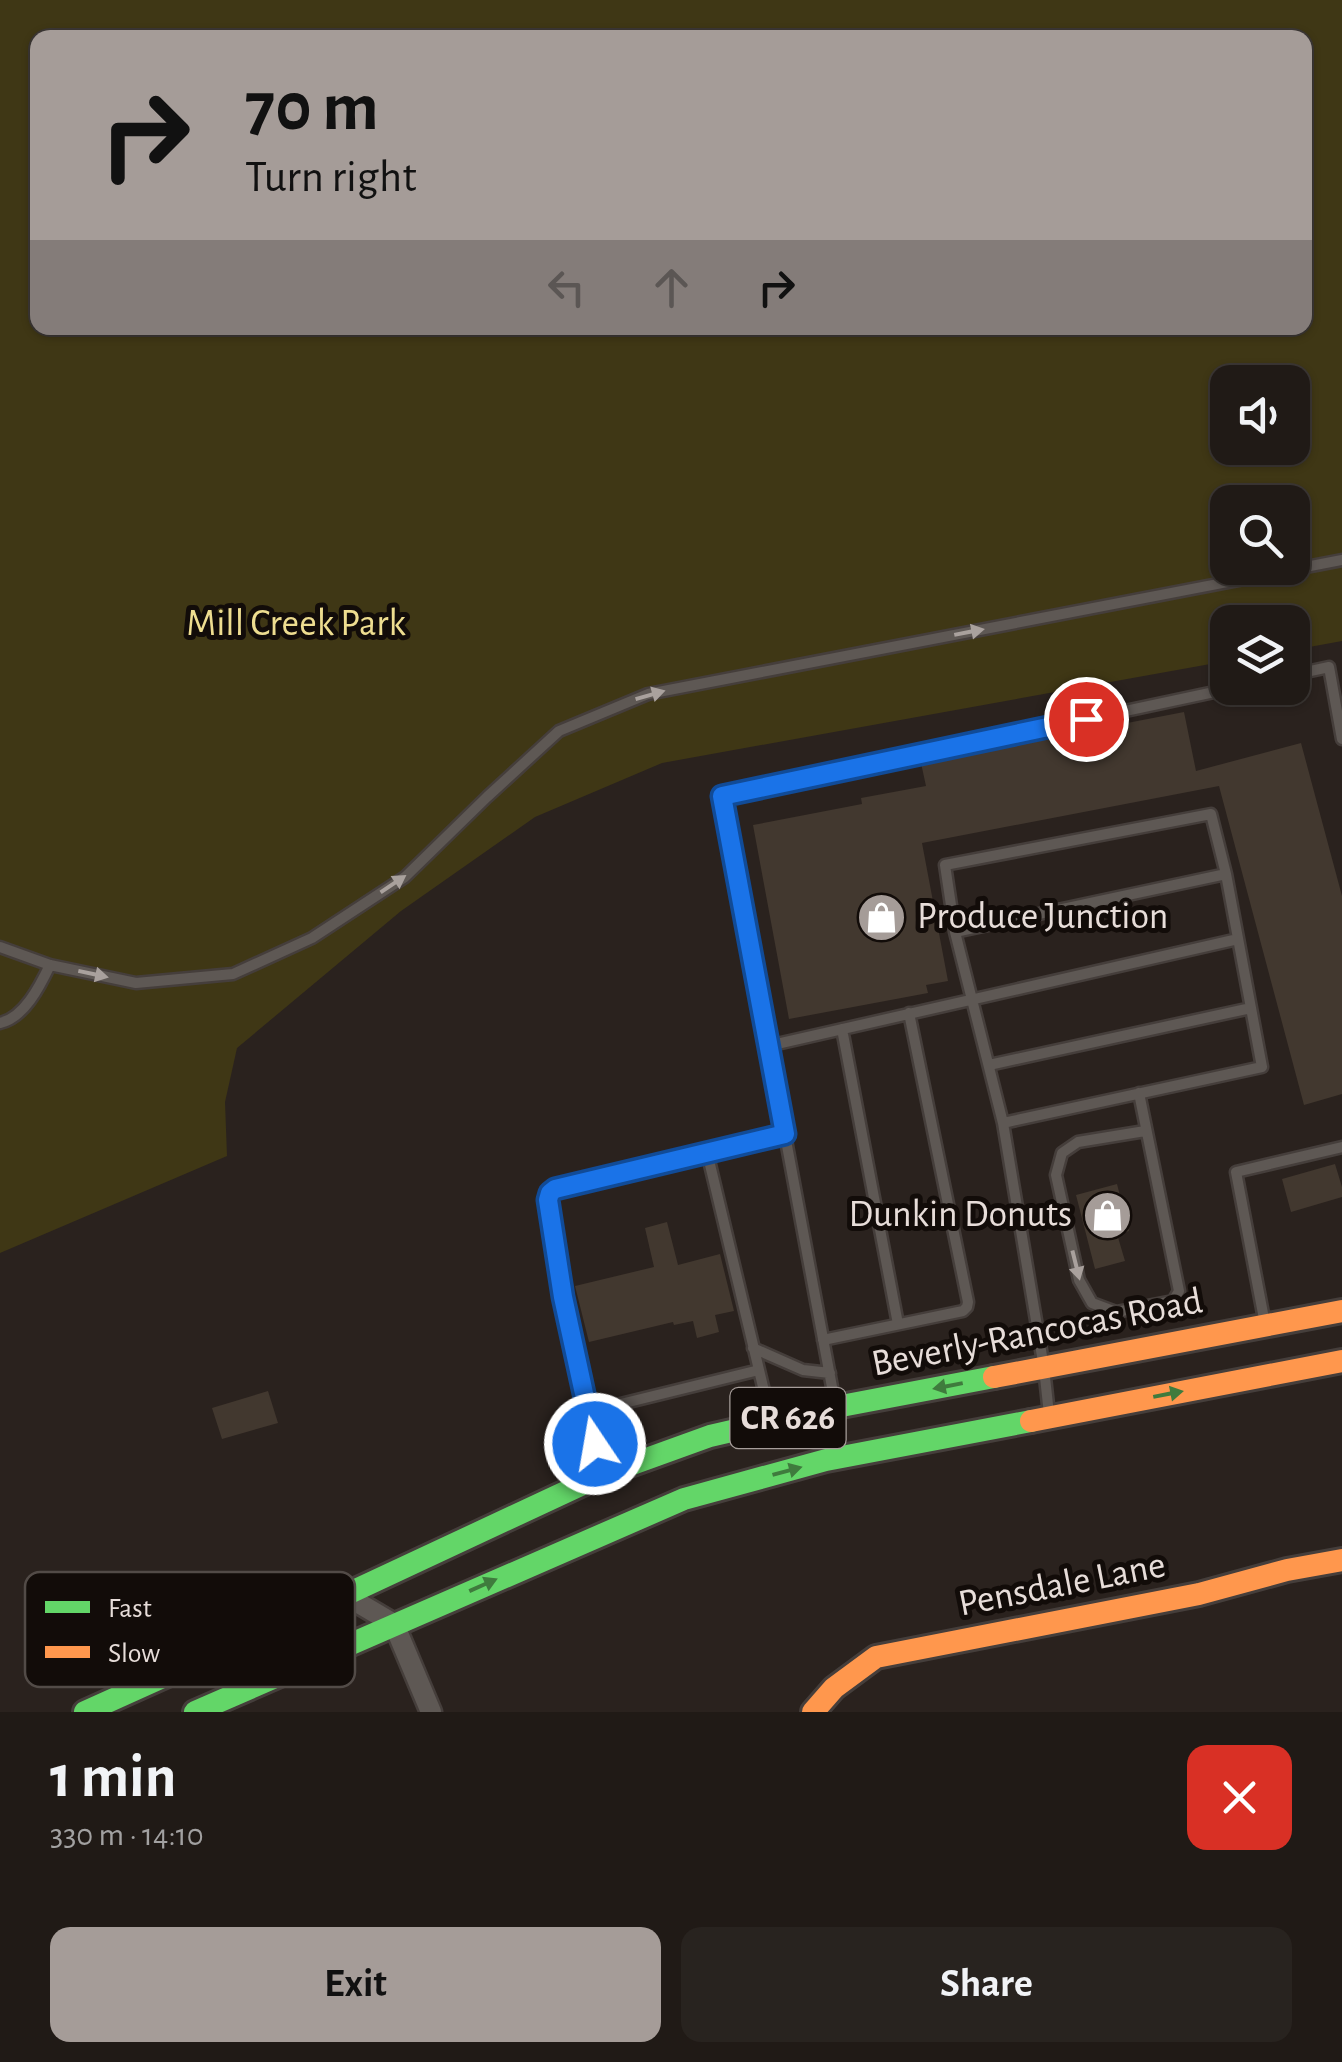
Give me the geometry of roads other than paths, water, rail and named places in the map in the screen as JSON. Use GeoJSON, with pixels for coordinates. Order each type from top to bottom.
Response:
{"type":"FeatureCollection","features":[{"type":"Feature","properties":{"kind":"main road","name":"Beverly-Rancocas Road"},"geometry":{"type":"LineString","coordinates":[[355,1590],[602,1475],[710,1436],[836,1407],[1342,1311]]}},
{"type":"Feature","properties":{"kind":"main road","name":"CR 626"},"geometry":{"type":"LineString","coordinates":[[355,1641],[684,1499],[826,1460],[1342,1361]]}},
{"type":"Feature","properties":{"kind":"main road","name":"Pensdale Lane"},"geometry":{"type":"LineString","coordinates":[[813,1712],[850,1674],[876,1657],[1199,1594],[1342,1560]]}},
{"type":"Feature","properties":{"kind":"main road","name":"Beverly-Rancocas Road"},"geometry":{"type":"LineString","coordinates":[[85,1712],[141,1687]]}},
{"type":"Feature","properties":{"kind":"main road","name":"CR 626"},"geometry":{"type":"LineString","coordinates":[[195,1712],[252,1687]]}},
{"type":"Feature","properties":{"kind":"street"},"geometry":{"type":"LineString","coordinates":[[355,1601],[394,1624],[432,1712]]}},
{"type":"Feature","properties":{"kind":"lane"},"geometry":{"type":"LineString","coordinates":[[0,947],[50,966],[136,984],[233,974],[312,938],[405,876],[559,731],[648,694],[1342,560]]}},
{"type":"Feature","properties":{"kind":"lane"},"geometry":{"type":"LineString","coordinates":[[1310,671],[1329,667],[1342,739]]}},
{"type":"Feature","properties":{"kind":"lane"},"geometry":{"type":"LineString","coordinates":[[836,1407],[722,796],[1210,693]]}},
{"type":"Feature","properties":{"kind":"lane"},"geometry":{"type":"LineString","coordinates":[[1003,1123],[1262,1067],[1211,814],[946,865],[955,932],[1003,1123],[1050,1417]]}},
{"type":"Feature","properties":{"kind":"lane"},"geometry":{"type":"LineString","coordinates":[[955,932],[1226,874]]}},
{"type":"Feature","properties":{"kind":"lane"},"geometry":{"type":"LineString","coordinates":[[768,1046],[1238,939]]}},
{"type":"Feature","properties":{"kind":"lane"},"geometry":{"type":"LineString","coordinates":[[0,1024],[8,1022],[38,993],[50,966]]}},
{"type":"Feature","properties":{"kind":"lane"},"geometry":{"type":"LineString","coordinates":[[989,1065],[1250,1008]]}},
{"type":"Feature","properties":{"kind":"lane"},"geometry":{"type":"LineString","coordinates":[[824,1340],[963,1311],[968,1302],[909,1013]]}},
{"type":"Feature","properties":{"kind":"lane"},"geometry":{"type":"LineString","coordinates":[[842,1029],[898,1324]]}},
{"type":"Feature","properties":{"kind":"lane"},"geometry":{"type":"LineString","coordinates":[[1138,1094],[1146,1131],[1178,1292],[1173,1301],[1116,1312],[1092,1303],[1079,1280],[1056,1175],[1062,1153],[1078,1142],[1146,1131]]}},
{"type":"Feature","properties":{"kind":"lane"},"geometry":{"type":"LineString","coordinates":[[602,1475],[563,1297],[550,1193],[785,1134]]}},
{"type":"Feature","properties":{"kind":"lane"},"geometry":{"type":"LineString","coordinates":[[1265,1326],[1236,1172],[1342,1147]]}},
{"type":"Feature","properties":{"kind":"lane"},"geometry":{"type":"LineString","coordinates":[[707,1152],[771,1422]]}},
{"type":"Feature","properties":{"kind":"lane"},"geometry":{"type":"LineString","coordinates":[[754,1348],[803,1370],[830,1373]]}},
{"type":"Feature","properties":{"kind":"lane"},"geometry":{"type":"LineString","coordinates":[[588,1412],[759,1370]]}},
{"type":"Feature","properties":{"kind":"place","name":"Produce Junction"},"geometry":{"type":"Point","coordinates":[882,917]}},
{"type":"Feature","properties":{"kind":"place","name":"Dunkin Donuts"},"geometry":{"type":"Point","coordinates":[1107,1215]}},
{"type":"Feature","properties":{"kind":"park label","name":"Mill Creek Park"},"geometry":{"type":"Point","coordinates":[296,624]}}]}
